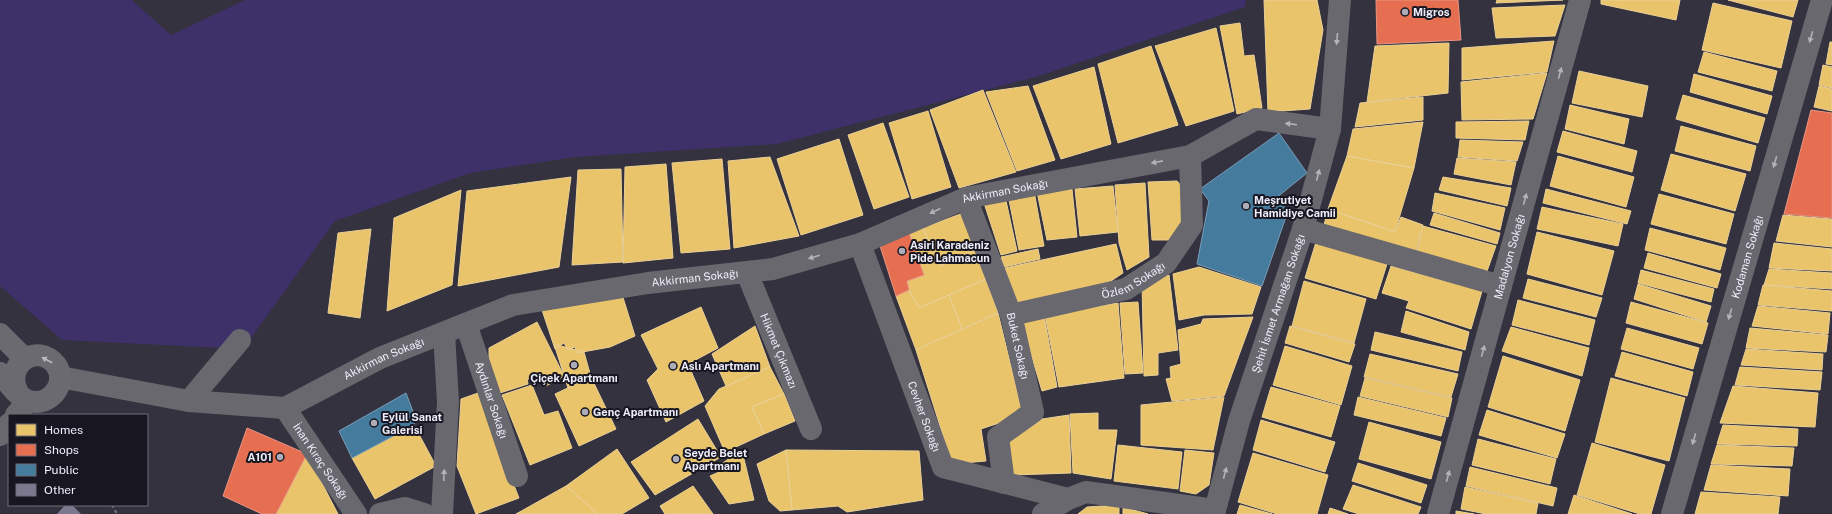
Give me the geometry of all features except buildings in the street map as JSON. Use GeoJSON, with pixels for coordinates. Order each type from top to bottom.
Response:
{"type":"FeatureCollection","features":[{"type":"Feature","properties":{"kind":"street","name":"Şehit İsmet Armağan Sokağı"},"geometry":{"type":"LineString","coordinates":[[1215,512],[1239,421],[1304,228],[1330,129],[1340,0]]}},
{"type":"Feature","properties":{"kind":"street","name":"Madalyon Sokağı"},"geometry":{"type":"LineString","coordinates":[[1438,514],[1580,0]]}},
{"type":"Feature","properties":{"kind":"street","name":"Kodaman Sokağı"},"geometry":{"type":"LineString","coordinates":[[1672,514],[1822,0]]}},
{"type":"Feature","properties":{"kind":"street","name":"Akkirman Sokağı"},"geometry":{"type":"LineString","coordinates":[[285,408],[380,358],[513,304],[648,283],[773,270],[860,244],[966,198],[1190,156],[1256,119],[1330,129]]}},
{"type":"Feature","properties":{"kind":"street","name":"Özlem Sokağı"},"geometry":{"type":"LineString","coordinates":[[1010,315],[1126,289],[1166,263],[1192,225],[1190,156]]}},
{"type":"Feature","properties":{"kind":"street","name":"Buket Sokağı"},"geometry":{"type":"LineString","coordinates":[[966,198],[1010,315],[1033,412],[998,437],[1004,483]]}},
{"type":"Feature","properties":{"kind":"street"},"geometry":{"type":"LineString","coordinates":[[1304,228],[1501,286]]}},
{"type":"Feature","properties":{"kind":"street","name":"Cevher Sokağı"},"geometry":{"type":"LineString","coordinates":[[860,244],[943,467],[1068,499]]}},
{"type":"Feature","properties":{"kind":"street","name":"Hikmet Çıkmazı"},"geometry":{"type":"LineString","coordinates":[[747,273],[811,430]]}},
{"type":"Feature","properties":{"kind":"street","name":"Aydınlar Sokağı"},"geometry":{"type":"LineString","coordinates":[[466,324],[517,476]]}},
{"type":"Feature","properties":{"kind":"street"},"geometry":{"type":"LineString","coordinates":[[442,514],[448,402],[444,333]]}},
{"type":"Feature","properties":{"kind":"street"},"geometry":{"type":"LineString","coordinates":[[0,334],[24,359]]}},
{"type":"Feature","properties":{"kind":"street"},"geometry":{"type":"LineString","coordinates":[[189,401],[240,340]]}},
{"type":"Feature","properties":{"kind":"street"},"geometry":{"type":"LineString","coordinates":[[36,355],[48,358],[56,366],[60,377],[58,389],[50,398],[39,402],[21,403],[14,384],[14,375],[17,366],[24,359],[36,355]]}},
{"type":"Feature","properties":{"kind":"street"},"geometry":{"type":"LineString","coordinates":[[0,373],[21,403]]}},
{"type":"Feature","properties":{"kind":"street"},"geometry":{"type":"LineString","coordinates":[[60,377],[189,401],[285,408]]}},
{"type":"Feature","properties":{"kind":"street","name":"İnan Kıraç Sokağı"},"geometry":{"type":"LineString","coordinates":[[285,408],[356,514]]}},
{"type":"Feature","properties":{"kind":"street"},"geometry":{"type":"LineString","coordinates":[[0,435],[8,425]]}},
{"type":"Feature","properties":{"kind":"street"},"geometry":{"type":"LineString","coordinates":[[1043,514],[1068,499],[1086,492],[1215,512]]}},
{"type":"Feature","properties":{"kind":"street"},"geometry":{"type":"LineString","coordinates":[[380,514],[405,508],[424,514]]}},
{"type":"Feature","properties":{"kind":"shaded area"},"geometry":{"type":"Polygon","coordinates":[[[0,0],[132,0],[171,35],[245,0],[1246,0],[1245,7],[1039,76],[777,144],[575,157],[470,173],[335,221],[243,349],[62,340],[0,286],[0,0]]]}},
{"type":"Feature","properties":{"kind":"place","name":"Migros"},"geometry":{"type":"Point","coordinates":[1405,12]}},
{"type":"Feature","properties":{"kind":"place","name":"Meşrutiyet Hamidiye Camii"},"geometry":{"type":"Point","coordinates":[1246,206]}},
{"type":"Feature","properties":{"kind":"place","name":"Asiri Karadeniz Pide Lahmacun"},"geometry":{"type":"Point","coordinates":[902,251]}},
{"type":"Feature","properties":{"kind":"place","name":"Çiçek Apartmanı"},"geometry":{"type":"Point","coordinates":[574,365]}},
{"type":"Feature","properties":{"kind":"place","name":"Aslı Apartmanı"},"geometry":{"type":"Point","coordinates":[673,366]}},
{"type":"Feature","properties":{"kind":"place","name":"Genç Apartmanı"},"geometry":{"type":"Point","coordinates":[585,412]}},
{"type":"Feature","properties":{"kind":"place","name":"Eylül Sanat Galerisi"},"geometry":{"type":"Point","coordinates":[374,423]}},
{"type":"Feature","properties":{"kind":"place","name":"A101"},"geometry":{"type":"Point","coordinates":[280,457]}},
{"type":"Feature","properties":{"kind":"place","name":"Seyde Belet Apartmanı"},"geometry":{"type":"Point","coordinates":[676,459]}}]}
